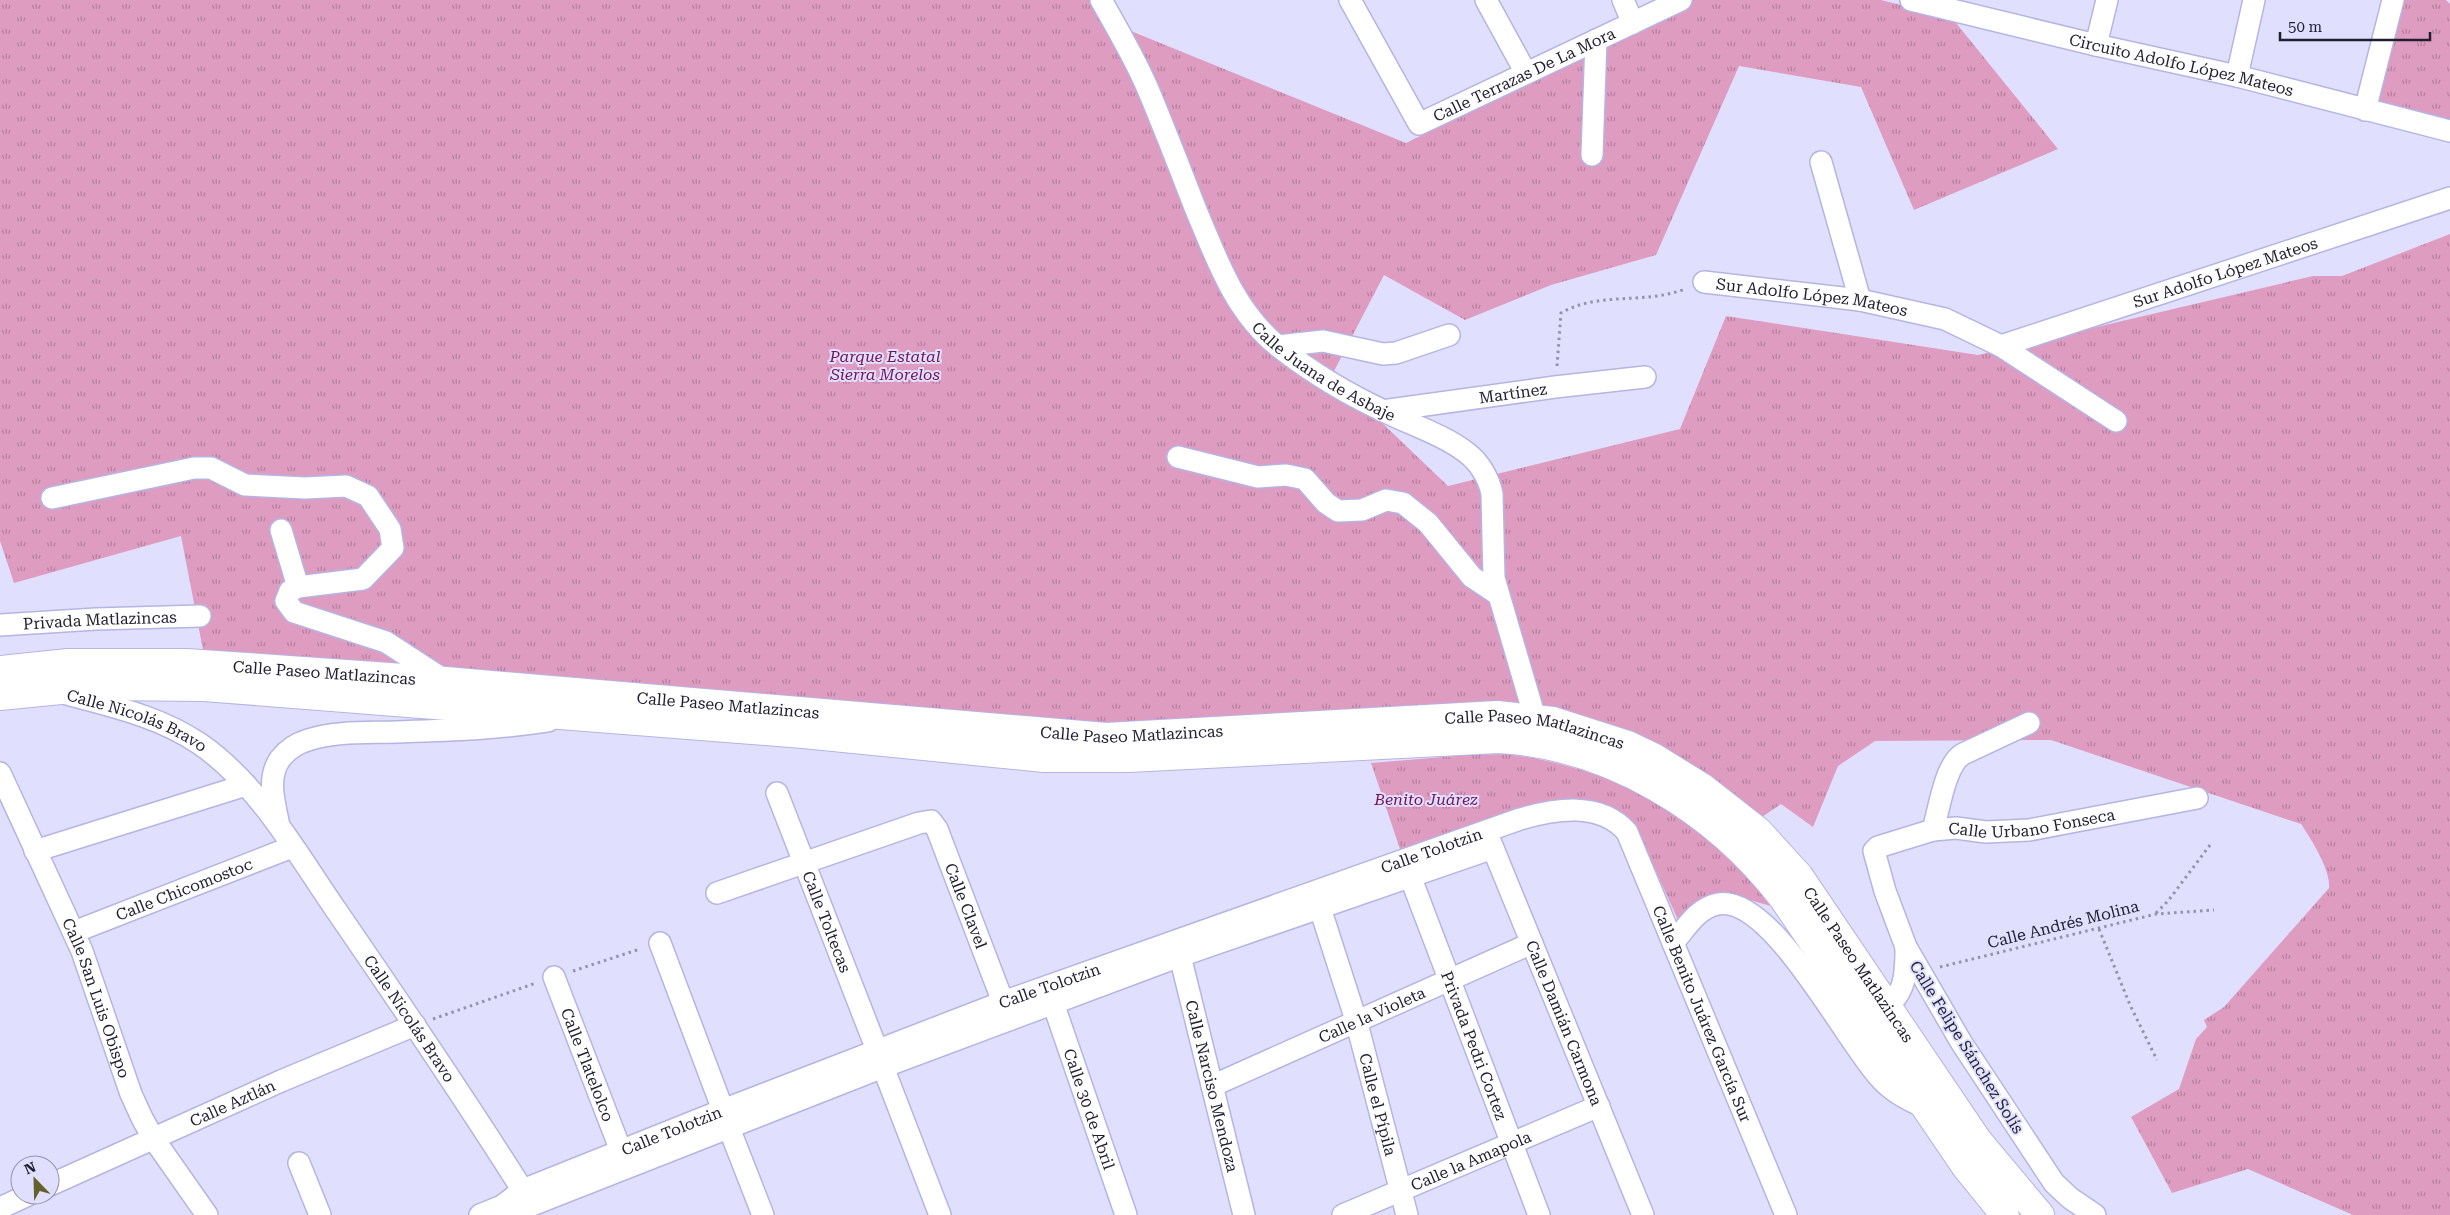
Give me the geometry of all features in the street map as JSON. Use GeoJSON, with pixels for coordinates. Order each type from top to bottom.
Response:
{"type":"FeatureCollection","features":[{"type":"Feature","properties":{"kind":"highway","name":"Calle Paseo Matlazincas"},"geometry":{"type":"LineString","coordinates":[[0,670],[68,664],[186,663],[446,681],[1106,737],[1496,714],[1554,721],[1597,734],[1653,757],[1703,788],[1744,818],[1775,847],[1799,876],[1879,1015],[1926,1108],[1966,1167],[2006,1215]]}},
{"type":"Feature","properties":{"kind":"highway","name":"Calle Paseo Matlazincas"},"geometry":{"type":"LineString","coordinates":[[0,696],[101,686],[204,687],[803,734],[1044,758],[1148,757],[1498,739],[1546,744],[1586,756],[1667,793],[1702,816],[1734,843],[1767,877],[1978,1141],[2040,1215]]}},
{"type":"Feature","properties":{"kind":"street","name":"Calle Juana de Asbaje"},"geometry":{"type":"LineString","coordinates":[[1101,0],[1146,86],[1220,268],[1239,303],[1257,326],[1278,346],[1308,368],[1382,411],[1456,445],[1468,453],[1482,471],[1491,486],[1492,494],[1492,559],[1496,593],[1535,718]]}},
{"type":"Feature","properties":{"kind":"street","name":"Calle Terrazas De La Mora"},"geometry":{"type":"LineString","coordinates":[[1350,0],[1415,121],[1422,124],[1526,72],[1633,23]]}},
{"type":"Feature","properties":{"kind":"street"},"geometry":{"type":"LineString","coordinates":[[1486,0],[1526,72]]}},
{"type":"Feature","properties":{"kind":"street"},"geometry":{"type":"LineString","coordinates":[[1623,0],[1633,23],[1681,0]]}},
{"type":"Feature","properties":{"kind":"street","name":"Circuito Adolfo López Mateos"},"geometry":{"type":"LineString","coordinates":[[1911,0],[1966,6],[2096,45],[2238,76],[2450,131]]}},
{"type":"Feature","properties":{"kind":"street"},"geometry":{"type":"LineString","coordinates":[[2096,45],[2107,0]]}},
{"type":"Feature","properties":{"kind":"street"},"geometry":{"type":"LineString","coordinates":[[2238,76],[2254,0]]}},
{"type":"Feature","properties":{"kind":"street"},"geometry":{"type":"LineString","coordinates":[[2365,110],[2392,0]]}},
{"type":"Feature","properties":{"kind":"street"},"geometry":{"type":"LineString","coordinates":[[1592,155],[1596,40]]}},
{"type":"Feature","properties":{"kind":"street"},"geometry":{"type":"LineString","coordinates":[[1821,162],[1860,300]]}},
{"type":"Feature","properties":{"kind":"street","name":"Sur Adolfo López Mateos"},"geometry":{"type":"LineString","coordinates":[[2001,346],[2450,198]]}},
{"type":"Feature","properties":{"kind":"street","name":"Sur Adolfo López Mateos"},"geometry":{"type":"LineString","coordinates":[[1704,282],[1860,300],[1945,319],[2001,346],[2116,421]]}},
{"type":"Feature","properties":{"kind":"street"},"geometry":{"type":"LineString","coordinates":[[1278,346],[1323,341],[1390,353],[1450,336]]}},
{"type":"Feature","properties":{"kind":"street","name":"Martínez"},"geometry":{"type":"LineString","coordinates":[[1382,411],[1556,386],[1645,377]]}},
{"type":"Feature","properties":{"kind":"street"},"geometry":{"type":"LineString","coordinates":[[1178,457],[1258,477],[1286,475],[1300,477],[1311,484],[1331,508],[1338,511],[1362,510],[1386,500],[1404,503],[1428,523],[1472,577],[1496,593]]}},
{"type":"Feature","properties":{"kind":"street"},"geometry":{"type":"LineString","coordinates":[[52,498],[194,468],[211,468],[245,485],[305,488],[346,486],[368,496],[390,529],[393,548],[363,580],[298,587],[290,591],[286,601],[294,612],[386,642],[446,681]]}},
{"type":"Feature","properties":{"kind":"street"},"geometry":{"type":"LineString","coordinates":[[281,530],[298,587]]}},
{"type":"Feature","properties":{"kind":"street","name":"Privada Matlazincas"},"geometry":{"type":"LineString","coordinates":[[0,625],[87,619],[200,616]]}},
{"type":"Feature","properties":{"kind":"street","name":"Calle Nicolás Bravo"},"geometry":{"type":"LineString","coordinates":[[53,690],[139,714],[168,726],[199,743],[219,758],[246,785],[278,824],[415,1025],[531,1203]]}},
{"type":"Feature","properties":{"kind":"street","name":"Calle Nicolás Bravo"},"geometry":{"type":"LineString","coordinates":[[278,824],[272,793],[275,769],[280,759],[288,750],[309,740],[338,734],[484,729],[571,717]]}},
{"type":"Feature","properties":{"kind":"street"},"geometry":{"type":"LineString","coordinates":[[1933,830],[1954,760],[2029,723]]}},
{"type":"Feature","properties":{"kind":"street","name":"Calle San Luis Obispo"},"geometry":{"type":"LineString","coordinates":[[0,773],[90,970],[131,1094],[153,1138],[207,1215]]}},
{"type":"Feature","properties":{"kind":"street"},"geometry":{"type":"LineString","coordinates":[[35,851],[246,785]]}},
{"type":"Feature","properties":{"kind":"street","name":"Calle Toltecas"},"geometry":{"type":"LineString","coordinates":[[777,793],[940,1215]]}},
{"type":"Feature","properties":{"kind":"street","name":"Calle Urbano Fonseca"},"geometry":{"type":"LineString","coordinates":[[1874,855],[1874,851],[1878,848],[1933,830],[1956,828],[1986,832],[2029,830],[2197,798]]}},
{"type":"Feature","properties":{"kind":"street","name":"Calle Tolotzin"},"geometry":{"type":"LineString","coordinates":[[480,1215],[502,1206],[531,1203],[726,1119],[880,1059],[1053,1003],[1180,956],[1410,876],[1490,840],[1535,815],[1559,811],[1582,811],[1602,813],[1611,817]]}},
{"type":"Feature","properties":{"kind":"street","name":"Calle Benito Juárez García Sur"},"geometry":{"type":"LineString","coordinates":[[1611,817],[1627,832],[1786,1215]]}},
{"type":"Feature","properties":{"kind":"street","name":"Calle Clavel"},"geometry":{"type":"LineString","coordinates":[[804,863],[919,823],[931,821],[937,830],[1003,1002]]}},
{"type":"Feature","properties":{"kind":"street","name":"Calle Tolotzin"},"geometry":{"type":"LineString","coordinates":[[880,1059],[1003,1002],[1358,875],[1490,840]]}},
{"type":"Feature","properties":{"kind":"street","name":"Calle Damián Carmona"},"geometry":{"type":"LineString","coordinates":[[1490,840],[1643,1215]]}},
{"type":"Feature","properties":{"kind":"street","name":"Calle Chicomostoc"},"geometry":{"type":"LineString","coordinates":[[74,932],[292,847]]}},
{"type":"Feature","properties":{"kind":"street","name":"Calle Felipe Sánchez Solís"},"geometry":{"type":"LineString","coordinates":[[1874,855],[1906,947],[1961,1042],[2050,1177],[2070,1198],[2095,1215]]}},
{"type":"Feature","properties":{"kind":"street"},"geometry":{"type":"LineString","coordinates":[[717,893],[804,863]]}},
{"type":"Feature","properties":{"kind":"street","name":"Privada Pedri Cortez"},"geometry":{"type":"LineString","coordinates":[[1410,876],[1539,1215]]}},
{"type":"Feature","properties":{"kind":"street"},"geometry":{"type":"LineString","coordinates":[[1673,943],[1696,915],[1707,908],[1728,904],[1737,905],[1748,911],[1768,928],[1786,948],[1880,1078],[1901,1096],[1926,1108]]}},
{"type":"Feature","properties":{"kind":"street","name":"Calle el Pípila"},"geometry":{"type":"LineString","coordinates":[[1320,908],[1356,1020],[1408,1215]]}},
{"type":"Feature","properties":{"kind":"street"},"geometry":{"type":"LineString","coordinates":[[660,942],[763,1215]]}},
{"type":"Feature","properties":{"kind":"street","name":"Calle la Violeta"},"geometry":{"type":"LineString","coordinates":[[1212,1086],[1356,1020],[1532,943]]}},
{"type":"Feature","properties":{"kind":"street"},"geometry":{"type":"LineString","coordinates":[[1879,1015],[1903,986],[1906,947]]}},
{"type":"Feature","properties":{"kind":"street","name":"Calle Narciso Mendoza"},"geometry":{"type":"LineString","coordinates":[[1180,956],[1244,1215]]}},
{"type":"Feature","properties":{"kind":"street","name":"Calle Tlatelolco"},"geometry":{"type":"LineString","coordinates":[[554,977],[621,1151]]}},
{"type":"Feature","properties":{"kind":"street","name":"Calle 30 de Abril"},"geometry":{"type":"LineString","coordinates":[[1053,1003],[1126,1215]]}},
{"type":"Feature","properties":{"kind":"street","name":"Calle Aztlán"},"geometry":{"type":"LineString","coordinates":[[60,1180],[153,1138],[415,1025]]}},
{"type":"Feature","properties":{"kind":"street","name":"Calle la Amapola"},"geometry":{"type":"LineString","coordinates":[[1343,1215],[1599,1106]]}},
{"type":"Feature","properties":{"kind":"street","name":"Calle Tolotzin"},"geometry":{"type":"LineString","coordinates":[[531,1203],[621,1151],[726,1119]]}},
{"type":"Feature","properties":{"kind":"street"},"geometry":{"type":"LineString","coordinates":[[299,1163],[320,1215]]}},
{"type":"Feature","properties":{"kind":"path"},"geometry":{"type":"LineString","coordinates":[[1556,386],[1561,314],[1576,305],[1592,302],[1667,296],[1704,282]]}},
{"type":"Feature","properties":{"kind":"path"},"geometry":{"type":"LineString","coordinates":[[2156,914],[2210,845]]}},
{"type":"Feature","properties":{"kind":"path","name":"Calle Andrés Molina"},"geometry":{"type":"LineString","coordinates":[[1920,972],[2156,914],[2214,910]]}},
{"type":"Feature","properties":{"kind":"path"},"geometry":{"type":"LineString","coordinates":[[2099,929],[2130,1005],[2157,1060]]}},
{"type":"Feature","properties":{"kind":"green space","name":"Parque Estatal Sierra Morelos"},"geometry":{"type":"Polygon","coordinates":[[[0,0],[1100,0],[1126,29],[1406,143],[1692,0],[1881,0],[1952,18],[2058,149],[1914,210],[1861,87],[1739,66],[1656,255],[1551,285],[1465,320],[1384,275],[1332,375],[1448,486],[1680,429],[1726,316],[1978,355],[2313,276],[2342,276],[2450,234],[2450,1215],[2353,1215],[2248,1169],[2172,1193],[2131,1117],[2179,1089],[2196,1039],[2207,1027],[2204,1020],[2224,1007],[2329,888],[2327,873],[2320,855],[2301,824],[2051,740],[1875,741],[1838,766],[1813,827],[1781,804],[1762,817],[1639,748],[1124,751],[209,681],[181,536],[14,583],[0,541],[0,0]]]}},
{"type":"Feature","properties":{"kind":"green space"},"geometry":{"type":"Polygon","coordinates":[[[2401,0],[2446,0],[2450,4],[2450,122],[2377,103],[2401,0]]]}},
{"type":"Feature","properties":{"kind":"green space","name":"Benito Juárez"},"geometry":{"type":"Polygon","coordinates":[[[1505,754],[1554,763],[1605,778],[1652,799],[1675,812],[1695,826],[1726,853],[1771,906],[1723,895],[1709,896],[1700,900],[1679,922],[1634,823],[1617,810],[1592,803],[1401,852],[1371,763],[1467,755],[1505,754]]]}}]}
